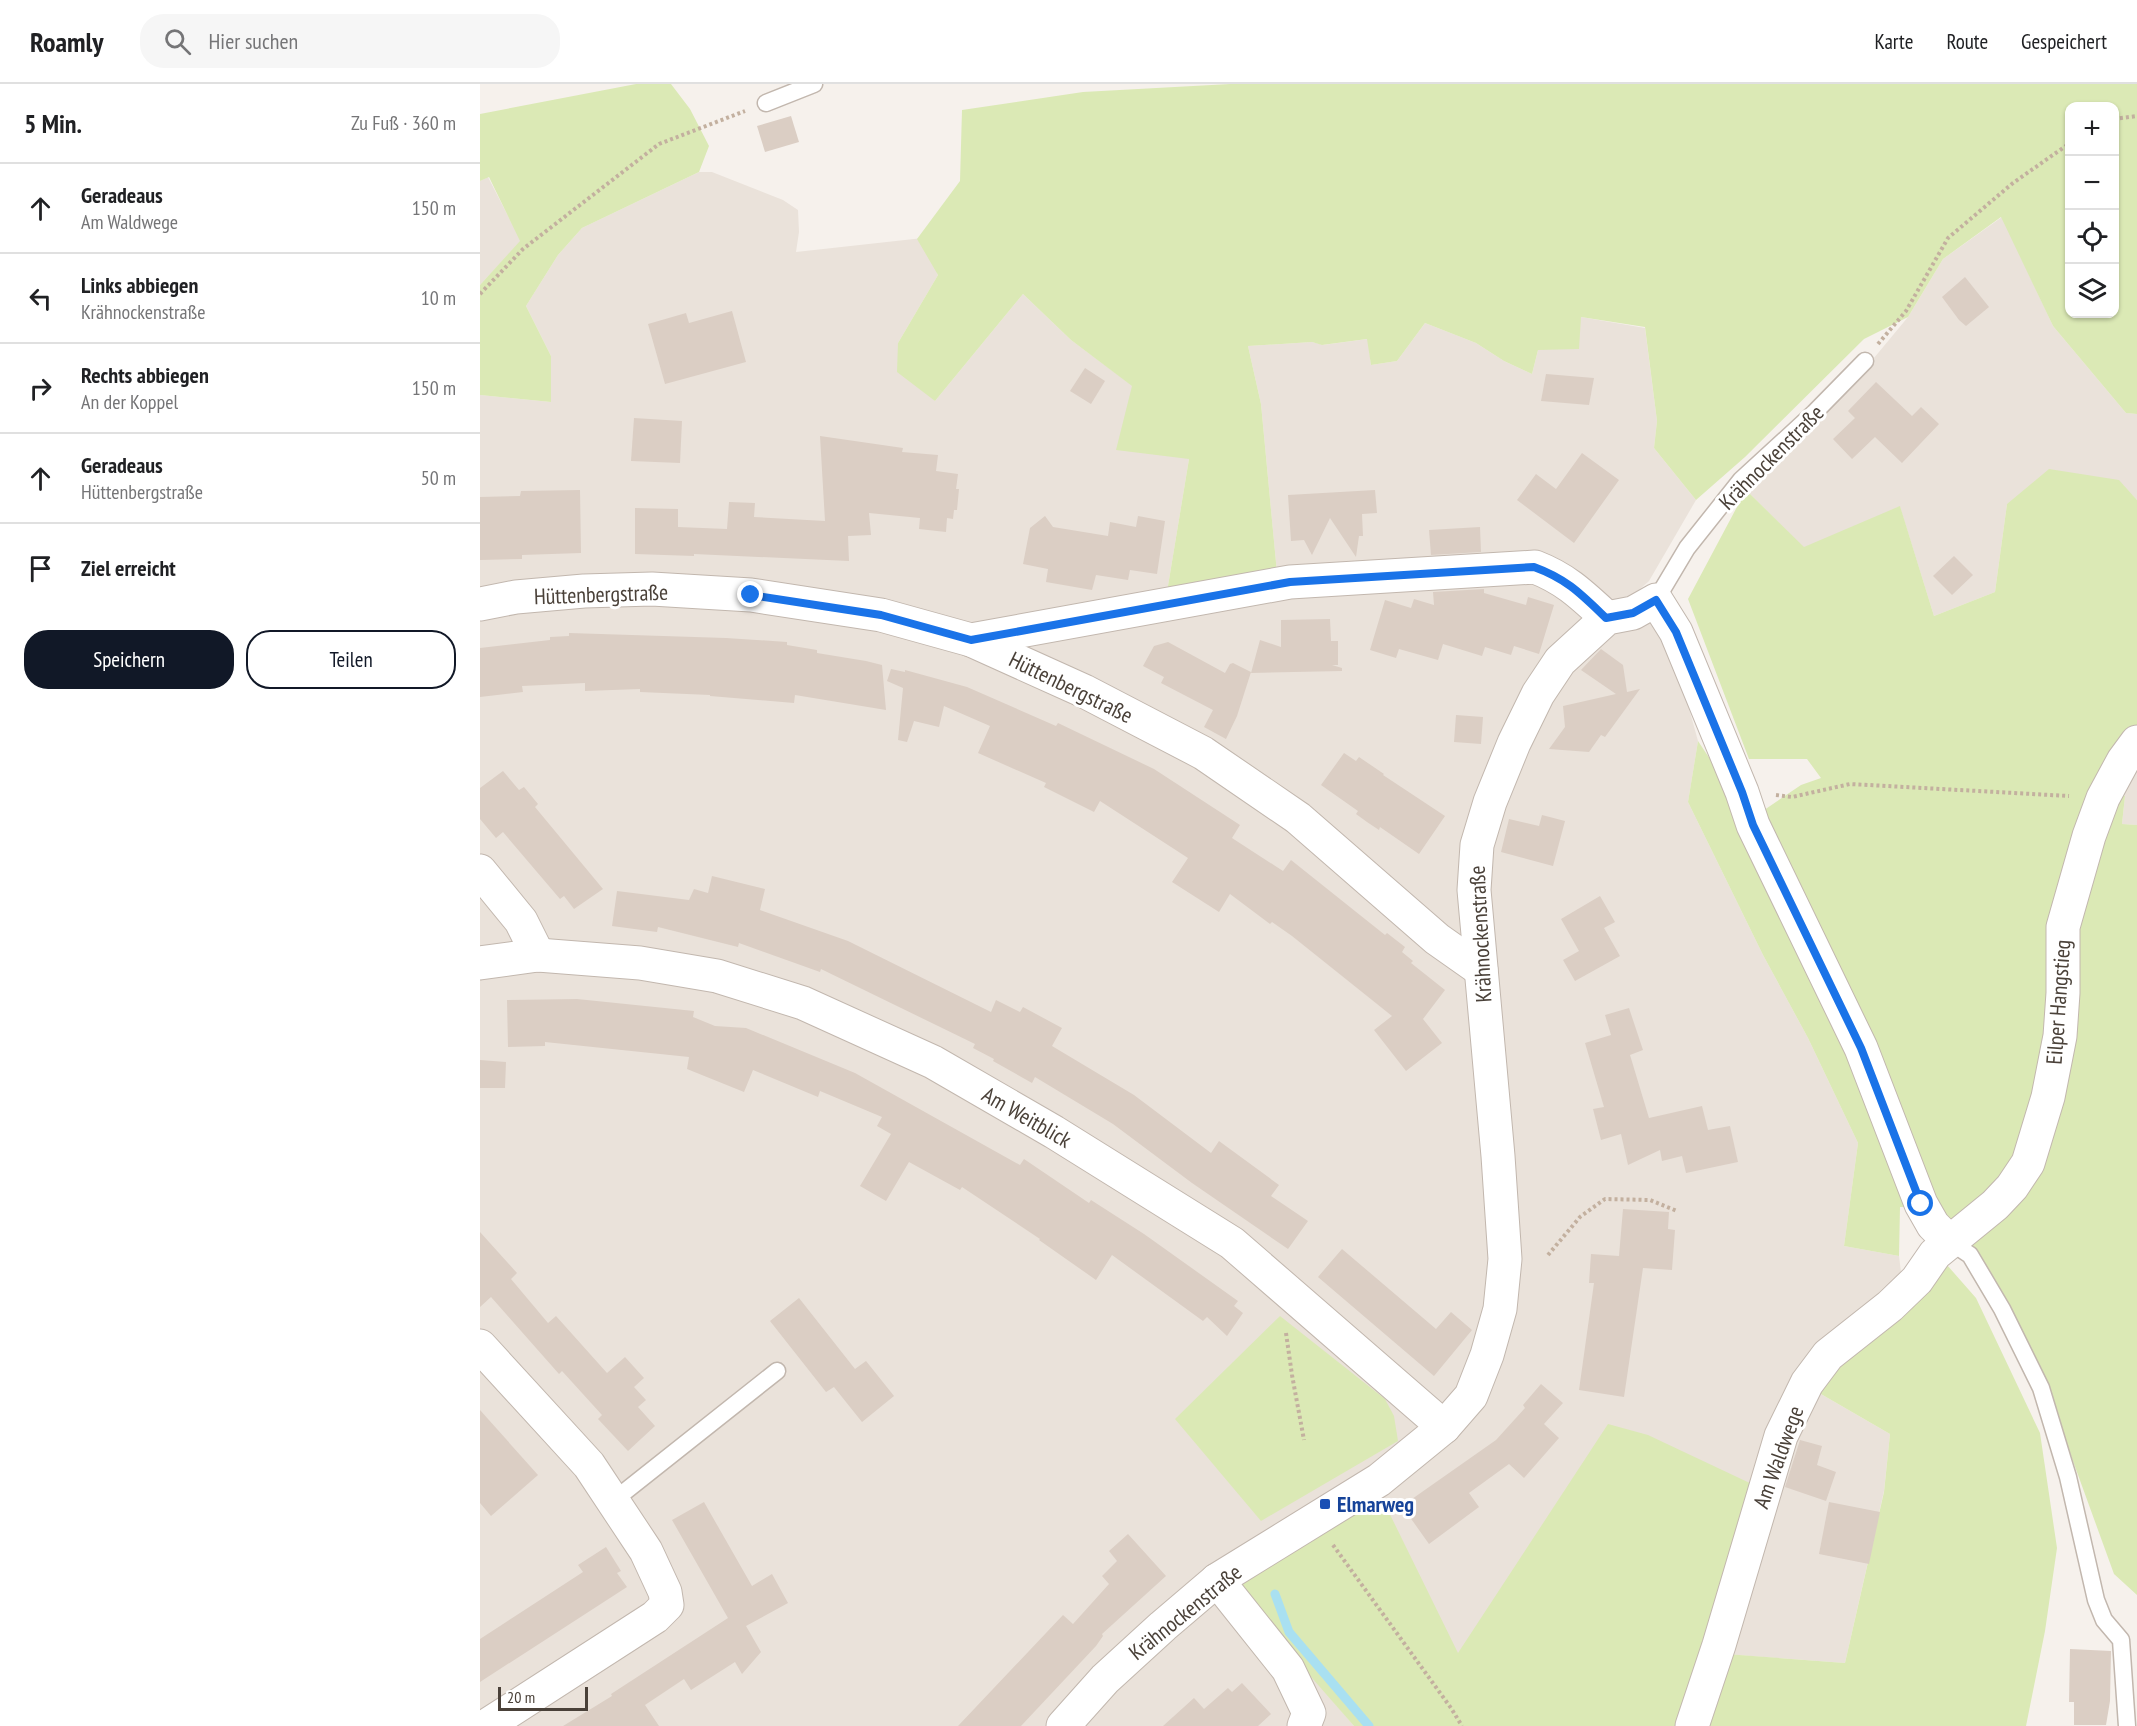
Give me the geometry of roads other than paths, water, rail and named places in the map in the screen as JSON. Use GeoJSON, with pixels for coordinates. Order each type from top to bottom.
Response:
{"type":"FeatureCollection","features":[{"type":"Feature","properties":{"kind":"street"},"geometry":{"type":"LineString","coordinates":[[971,640],[1290,582],[1534,567],[1556,575],[1576,589],[1606,618],[1633,613],[1656,600],[1676,632],[1742,792],[1753,825],[1861,1048],[1921,1204],[1933,1225],[1949,1241]]}},
{"type":"Feature","properties":{"kind":"street","name":"Hüttenbergstraße"},"geometry":{"type":"LineString","coordinates":[[480,604],[516,597],[584,591],[652,589],[751,595],[881,615],[971,640],[1084,691],[1203,753],[1298,818],[1437,939],[1481,970]]}},
{"type":"Feature","properties":{"kind":"street","name":"Krähnockenstraße"},"geometry":{"type":"LineString","coordinates":[[1063,1726],[1105,1679],[1216,1580],[1379,1480],[1444,1427],[1471,1396],[1487,1355],[1500,1308],[1505,1259],[1481,970],[1475,879],[1477,846],[1490,802],[1514,743],[1538,694],[1560,661],[1606,618]]}},
{"type":"Feature","properties":{"kind":"street","name":"Eilper Hangstieg"},"geometry":{"type":"LineString","coordinates":[[1949,1241],[1978,1220],[2012,1187],[2028,1163],[2039,1132],[2060,1036],[2063,993],[2063,927],[2088,836],[2103,798],[2123,761],[2137,742]]}},
{"type":"Feature","properties":{"kind":"street"},"geometry":{"type":"LineString","coordinates":[[480,871],[521,921],[538,955]]}},
{"type":"Feature","properties":{"kind":"street","name":"Am Weitblick"},"geometry":{"type":"LineString","coordinates":[[480,963],[538,955],[640,963],[717,976],[814,1008],[933,1062],[1054,1132],[1232,1243],[1444,1427]]}},
{"type":"Feature","properties":{"kind":"street","name":"Am Waldwege"},"geometry":{"type":"LineString","coordinates":[[1692,1726],[1719,1645],[1780,1436],[1791,1413],[1807,1383],[1828,1355],[1890,1306],[1917,1280],[1935,1254],[1949,1241]]}},
{"type":"Feature","properties":{"kind":"street"},"geometry":{"type":"LineString","coordinates":[[480,1346],[588,1465],[646,1551],[665,1592],[668,1605],[655,1617],[486,1726]]}},
{"type":"Feature","properties":{"kind":"street"},"geometry":{"type":"LineString","coordinates":[[1216,1580],[1288,1669],[1309,1713],[1304,1726]]}},
{"type":"Feature","properties":{"kind":"lane"},"geometry":{"type":"LineString","coordinates":[[766,103],[814,84]]}},
{"type":"Feature","properties":{"kind":"lane","name":"Krähnockenstraße"},"geometry":{"type":"LineString","coordinates":[[1656,600],[1687,548],[1742,480],[1815,413],[1864,361]]}},
{"type":"Feature","properties":{"kind":"lane"},"geometry":{"type":"LineString","coordinates":[[1949,1241],[1971,1255],[2002,1309],[2040,1388],[2068,1477],[2096,1600],[2104,1620],[2121,1640],[2127,1726]]}},
{"type":"Feature","properties":{"kind":"lane"},"geometry":{"type":"LineString","coordinates":[[613,1501],[777,1371]]}},
{"type":"Feature","properties":{"kind":"waterway"},"geometry":{"type":"LineString","coordinates":[[1275,1594],[1289,1632],[1369,1726]]}},
{"type":"Feature","properties":{"kind":"place","name":"Elmarweg"},"geometry":{"type":"Point","coordinates":[1325,1504]}}]}
